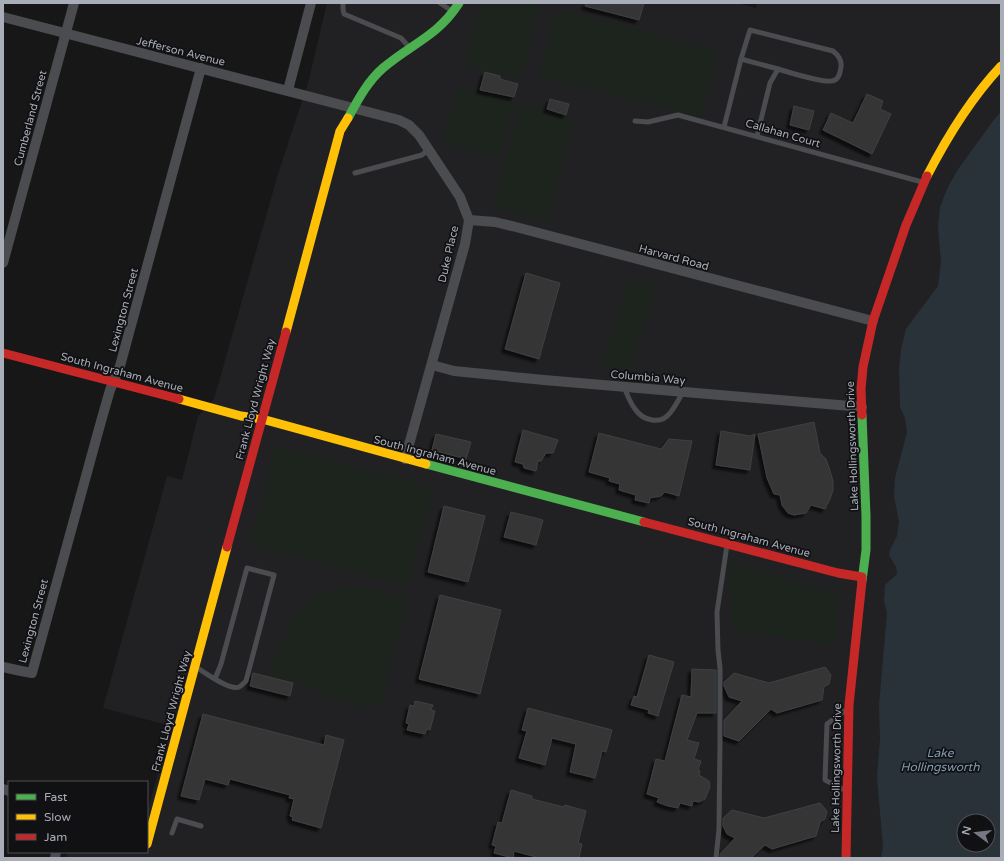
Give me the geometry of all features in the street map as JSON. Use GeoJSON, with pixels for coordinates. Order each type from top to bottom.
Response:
{"type":"FeatureCollection","features":[{"type":"Feature","properties":{"kind":"street","name":"Cumberland Street"},"geometry":{"type":"LineString","coordinates":[[3,263],[74,3]]}},
{"type":"Feature","properties":{"kind":"street"},"geometry":{"type":"LineString","coordinates":[[288,90],[311,3]]}},
{"type":"Feature","properties":{"kind":"street","name":"Frank Lloyd Wright Way"},"geometry":{"type":"LineString","coordinates":[[149,828],[195,666],[340,131],[367,84],[383,68],[433,33],[450,17],[459,3]]}},
{"type":"Feature","properties":{"kind":"street","name":"Jefferson Avenue"},"geometry":{"type":"LineString","coordinates":[[3,17],[354,108]]}},
{"type":"Feature","properties":{"kind":"street","name":"Lake Hollingsworth Drive"},"geometry":{"type":"LineString","coordinates":[[846,858],[849,708],[866,550],[862,406],[863,367],[873,321],[906,225],[924,183],[939,153],[963,115],[989,79],[1001,66]]}},
{"type":"Feature","properties":{"kind":"street","name":"Lexington Street"},"geometry":{"type":"LineString","coordinates":[[3,666],[21,672],[32,673],[110,390],[122,359],[201,68]]}},
{"type":"Feature","properties":{"kind":"street","name":"Duke Place"},"geometry":{"type":"LineString","coordinates":[[354,108],[404,122],[419,135],[460,197],[469,220],[465,244],[406,459]]}},
{"type":"Feature","properties":{"kind":"street","name":"Harvard Road"},"geometry":{"type":"LineString","coordinates":[[469,220],[495,222],[516,227],[873,321]]}},
{"type":"Feature","properties":{"kind":"street","name":"South Ingraham Avenue"},"geometry":{"type":"LineString","coordinates":[[3,353],[241,416],[262,419],[406,459],[838,573],[862,577]]}},
{"type":"Feature","properties":{"kind":"street","name":"Columbia Way"},"geometry":{"type":"LineString","coordinates":[[432,365],[454,371],[624,387],[862,406]]}},
{"type":"Feature","properties":{"kind":"lane"},"geometry":{"type":"LineString","coordinates":[[343,3],[344,14],[356,20],[388,31],[401,38],[410,49]]}},
{"type":"Feature","properties":{"kind":"lane"},"geometry":{"type":"LineString","coordinates":[[440,3],[454,12]]}},
{"type":"Feature","properties":{"kind":"lane"},"geometry":{"type":"LineString","coordinates":[[724,127],[741,59],[750,30],[833,52],[839,55],[842,64],[840,75],[834,81],[827,82],[741,59]]}},
{"type":"Feature","properties":{"kind":"lane"},"geometry":{"type":"LineString","coordinates":[[758,136],[770,83],[778,69]]}},
{"type":"Feature","properties":{"kind":"lane","name":"Callahan Court"},"geometry":{"type":"LineString","coordinates":[[635,121],[648,122],[678,115],[924,183]]}},
{"type":"Feature","properties":{"kind":"lane"},"geometry":{"type":"LineString","coordinates":[[355,172],[422,155],[429,149]]}},
{"type":"Feature","properties":{"kind":"lane"},"geometry":{"type":"LineString","coordinates":[[624,387],[635,409],[644,418],[653,420],[661,420],[669,414],[683,392]]}},
{"type":"Feature","properties":{"kind":"lane"},"geometry":{"type":"LineString","coordinates":[[716,858],[719,829],[720,741],[720,668],[717,612],[727,544]]}},
{"type":"Feature","properties":{"kind":"lane"},"geometry":{"type":"LineString","coordinates":[[195,666],[215,679],[232,688],[238,687],[246,681],[274,575],[247,568],[221,664],[215,679]]}},
{"type":"Feature","properties":{"kind":"lane"},"geometry":{"type":"LineString","coordinates":[[847,792],[825,780],[827,724],[849,708]]}},
{"type":"Feature","properties":{"kind":"lane"},"geometry":{"type":"LineString","coordinates":[[172,833],[177,819],[201,826]]}},
{"type":"Feature","properties":{"kind":"shaded area"},"geometry":{"type":"Polygon","coordinates":[[[327,3],[737,3],[756,8],[757,3],[1001,3],[1001,159],[890,858],[66,858],[68,853],[148,853],[148,809],[171,726],[103,708],[167,476],[182,480],[198,416],[214,399],[278,174],[308,83],[327,3]]]}},
{"type":"Feature","properties":{"kind":"shaded area"},"geometry":{"type":"Polygon","coordinates":[[[481,3],[540,3],[521,76],[517,79],[468,66],[466,62],[481,3]]]}},
{"type":"Feature","properties":{"kind":"shaded area"},"geometry":{"type":"Polygon","coordinates":[[[556,9],[718,51],[701,117],[539,76],[556,9]]]}},
{"type":"Feature","properties":{"kind":"shaded area"},"geometry":{"type":"Polygon","coordinates":[[[462,88],[511,101],[514,106],[500,155],[496,158],[447,144],[444,140],[458,91],[462,88]]]}},
{"type":"Feature","properties":{"kind":"shaded area"},"geometry":{"type":"Polygon","coordinates":[[[524,105],[572,118],[575,122],[548,218],[542,221],[496,208],[493,204],[519,108],[524,105]]]}},
{"type":"Feature","properties":{"kind":"shaded area"},"geometry":{"type":"Polygon","coordinates":[[[629,279],[656,287],[628,371],[602,364],[629,279]]]}},
{"type":"Feature","properties":{"kind":"shaded area"},"geometry":{"type":"Polygon","coordinates":[[[276,446],[434,488],[409,586],[250,544],[276,446]]]}},
{"type":"Feature","properties":{"kind":"shaded area"},"geometry":{"type":"Polygon","coordinates":[[[727,558],[734,564],[837,593],[836,646],[771,635],[734,631],[727,558]]]}},
{"type":"Feature","properties":{"kind":"shaded area"},"geometry":{"type":"Polygon","coordinates":[[[358,588],[377,590],[408,599],[381,702],[368,709],[321,694],[318,688],[270,676],[275,652],[299,610],[313,597],[337,589],[358,588]]]}},
{"type":"Feature","properties":{"kind":"water","name":"Lake Hollingsworth"},"geometry":{"type":"Polygon","coordinates":[[[1001,112],[1001,858],[881,858],[883,846],[877,778],[880,739],[879,705],[887,613],[884,601],[885,585],[897,574],[896,567],[889,555],[897,536],[899,522],[894,496],[895,478],[907,432],[905,418],[900,407],[899,369],[901,350],[906,329],[938,286],[941,262],[938,227],[940,207],[947,189],[957,171],[1001,112]]]}},
{"type":"Feature","properties":{"kind":"building"},"geometry":{"type":"Polygon","coordinates":[[[586,3],[644,3],[639,20],[585,6],[586,3]]]}},
{"type":"Feature","properties":{"kind":"building"},"geometry":{"type":"Polygon","coordinates":[[[485,72],[500,76],[500,79],[518,84],[514,97],[480,90],[485,72]]]}},
{"type":"Feature","properties":{"kind":"building"},"geometry":{"type":"Polygon","coordinates":[[[867,94],[883,101],[880,109],[891,114],[872,154],[823,130],[831,113],[853,123],[867,94]]]}},
{"type":"Feature","properties":{"kind":"building"},"geometry":{"type":"Polygon","coordinates":[[[550,99],[569,104],[566,115],[547,109],[550,99]]]}},
{"type":"Feature","properties":{"kind":"building"},"geometry":{"type":"Polygon","coordinates":[[[794,106],[814,111],[809,130],[790,125],[794,106]]]}},
{"type":"Feature","properties":{"kind":"building"},"geometry":{"type":"Polygon","coordinates":[[[526,273],[560,283],[539,359],[505,349],[526,273]]]}},
{"type":"Feature","properties":{"kind":"building"},"geometry":{"type":"Polygon","coordinates":[[[814,422],[820,453],[826,459],[833,481],[833,490],[825,509],[811,505],[806,513],[794,515],[788,513],[782,505],[780,495],[774,494],[767,478],[758,434],[814,422]]]}},
{"type":"Feature","properties":{"kind":"building"},"geometry":{"type":"Polygon","coordinates":[[[523,430],[558,440],[553,453],[546,453],[541,461],[538,461],[536,471],[524,468],[523,464],[515,462],[523,430]]]}},
{"type":"Feature","properties":{"kind":"building"},"geometry":{"type":"Polygon","coordinates":[[[721,431],[750,436],[755,434],[750,470],[716,465],[721,431]]]}},
{"type":"Feature","properties":{"kind":"building"},"geometry":{"type":"Polygon","coordinates":[[[599,433],[661,449],[669,439],[692,441],[679,496],[665,492],[661,496],[650,498],[649,503],[635,500],[636,495],[619,490],[620,484],[609,481],[610,478],[589,472],[599,433]]]}},
{"type":"Feature","properties":{"kind":"building"},"geometry":{"type":"Polygon","coordinates":[[[436,434],[471,442],[466,459],[432,450],[436,434]]]}},
{"type":"Feature","properties":{"kind":"building"},"geometry":{"type":"Polygon","coordinates":[[[444,506],[485,516],[468,582],[428,572],[444,506]]]}},
{"type":"Feature","properties":{"kind":"building"},"geometry":{"type":"Polygon","coordinates":[[[511,512],[543,520],[536,545],[504,537],[511,512]]]}},
{"type":"Feature","properties":{"kind":"building"},"geometry":{"type":"Polygon","coordinates":[[[440,595],[501,610],[480,694],[419,679],[440,595]]]}},
{"type":"Feature","properties":{"kind":"building"},"geometry":{"type":"Polygon","coordinates":[[[649,655],[674,662],[658,716],[648,713],[649,710],[631,705],[634,696],[637,697],[649,655]]]}},
{"type":"Feature","properties":{"kind":"building"},"geometry":{"type":"Polygon","coordinates":[[[825,667],[831,675],[829,684],[824,687],[822,700],[777,713],[771,709],[739,741],[724,736],[724,720],[742,701],[729,697],[724,686],[724,682],[734,673],[769,683],[825,667]]]}},
{"type":"Feature","properties":{"kind":"building"},"geometry":{"type":"Polygon","coordinates":[[[692,669],[716,670],[716,713],[697,713],[687,740],[699,743],[694,759],[701,761],[698,770],[700,771],[699,775],[709,781],[710,787],[705,799],[699,802],[693,801],[692,806],[680,803],[678,808],[657,802],[659,798],[647,794],[656,759],[665,761],[682,695],[691,697],[692,669]]]}},
{"type":"Feature","properties":{"kind":"building"},"geometry":{"type":"Polygon","coordinates":[[[253,673],[293,683],[290,696],[250,686],[253,673]]]}},
{"type":"Feature","properties":{"kind":"building"},"geometry":{"type":"Polygon","coordinates":[[[415,701],[433,705],[431,710],[435,711],[430,730],[427,729],[425,734],[407,730],[409,724],[406,723],[410,705],[414,706],[415,701]]]}},
{"type":"Feature","properties":{"kind":"building"},"geometry":{"type":"Polygon","coordinates":[[[528,708],[612,730],[606,752],[602,751],[595,778],[570,772],[576,744],[552,738],[545,765],[519,758],[527,731],[522,730],[528,708]]]}},
{"type":"Feature","properties":{"kind":"building"},"geometry":{"type":"Polygon","coordinates":[[[203,714],[324,745],[326,735],[344,740],[321,828],[292,820],[293,817],[290,816],[294,799],[289,798],[290,795],[230,779],[228,785],[205,779],[199,800],[181,796],[203,714]]]}},
{"type":"Feature","properties":{"kind":"building"},"geometry":{"type":"Polygon","coordinates":[[[511,790],[532,796],[532,799],[564,807],[565,805],[586,811],[578,843],[582,844],[579,858],[540,858],[514,851],[513,858],[494,853],[496,846],[492,845],[498,822],[502,823],[511,790]]]}},
{"type":"Feature","properties":{"kind":"building"},"geometry":{"type":"Polygon","coordinates":[[[820,803],[827,811],[825,819],[820,822],[816,836],[772,849],[765,845],[751,858],[720,858],[720,854],[735,838],[727,834],[723,826],[723,818],[732,810],[764,818],[820,803]]]}},
{"type":"Feature","properties":{"kind":"traffic: fast"},"geometry":{"type":"LineString","coordinates":[[348,118],[363,92],[377,73],[433,32],[451,14],[459,3]]}},
{"type":"Feature","properties":{"kind":"traffic: fast"},"geometry":{"type":"LineString","coordinates":[[862,415],[866,516],[866,550],[862,581]]}},
{"type":"Feature","properties":{"kind":"traffic: fast"},"geometry":{"type":"LineString","coordinates":[[426,464],[644,522]]}},
{"type":"Feature","properties":{"kind":"traffic: slow"},"geometry":{"type":"LineString","coordinates":[[927,176],[960,118],[990,78],[1001,66]]}},
{"type":"Feature","properties":{"kind":"traffic: slow"},"geometry":{"type":"LineString","coordinates":[[286,332],[340,131],[348,118]]}},
{"type":"Feature","properties":{"kind":"traffic: slow"},"geometry":{"type":"LineString","coordinates":[[179,399],[241,416],[262,419],[426,464]]}},
{"type":"Feature","properties":{"kind":"traffic: slow"},"geometry":{"type":"LineString","coordinates":[[148,840],[227,547]]}},
{"type":"Feature","properties":{"kind":"traffic: jam"},"geometry":{"type":"LineString","coordinates":[[862,415],[861,389],[863,367],[873,321],[906,225],[927,176]]}},
{"type":"Feature","properties":{"kind":"traffic: jam"},"geometry":{"type":"LineString","coordinates":[[227,547],[286,332]]}},
{"type":"Feature","properties":{"kind":"traffic: jam"},"geometry":{"type":"LineString","coordinates":[[3,353],[179,399]]}},
{"type":"Feature","properties":{"kind":"traffic: jam"},"geometry":{"type":"LineString","coordinates":[[644,522],[838,573],[862,577]]}},
{"type":"Feature","properties":{"kind":"traffic: jam"},"geometry":{"type":"LineString","coordinates":[[846,858],[849,705],[862,581]]}}]}
